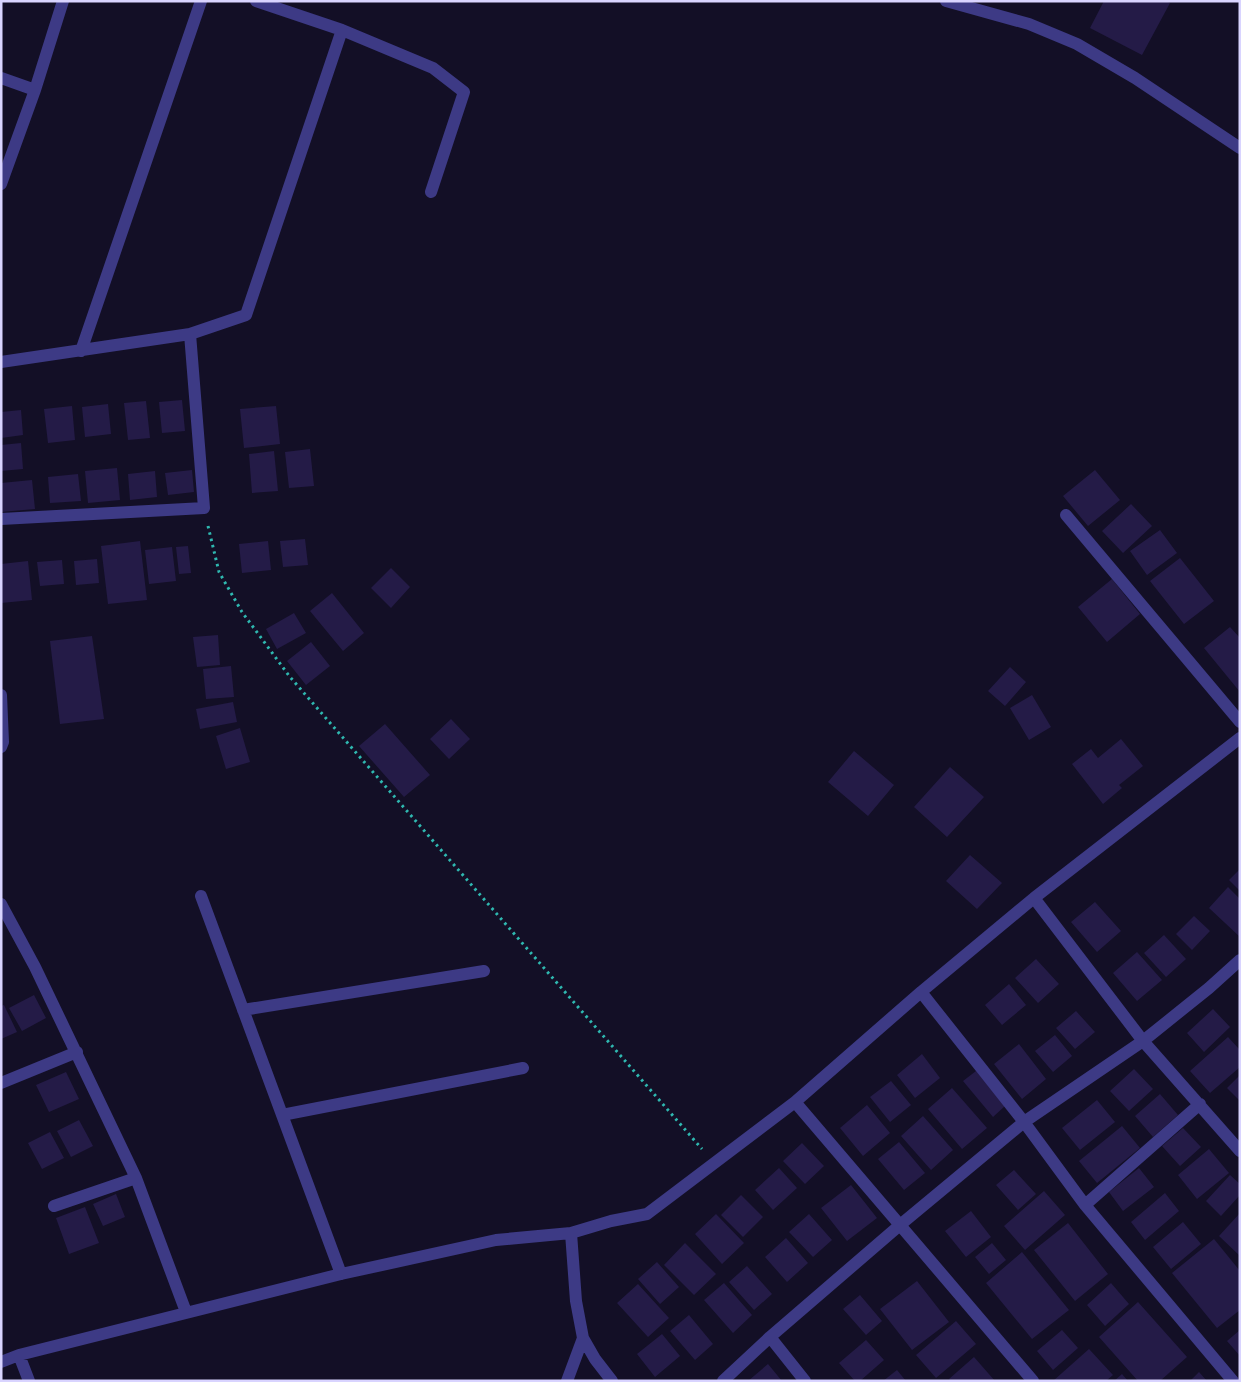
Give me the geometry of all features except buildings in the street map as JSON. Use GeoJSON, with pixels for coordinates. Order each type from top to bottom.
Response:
{"type":"FeatureCollection","features":[{"type":"Feature","properties":{"kind":"street"},"geometry":{"type":"LineString","coordinates":[[1,184],[35,90],[63,1]]}},
{"type":"Feature","properties":{"kind":"street"},"geometry":{"type":"LineString","coordinates":[[81,351],[201,1]]}},
{"type":"Feature","properties":{"kind":"street"},"geometry":{"type":"LineString","coordinates":[[256,1],[342,30],[433,68],[464,92],[431,192]]}},
{"type":"Feature","properties":{"kind":"street"},"geometry":{"type":"LineString","coordinates":[[946,1],[1029,24],[1077,44],[1135,78],[1240,148]]}},
{"type":"Feature","properties":{"kind":"street"},"geometry":{"type":"LineString","coordinates":[[1,362],[190,334],[246,315],[342,30]]}},
{"type":"Feature","properties":{"kind":"street"},"geometry":{"type":"LineString","coordinates":[[1,78],[35,90]]}},
{"type":"Feature","properties":{"kind":"street"},"geometry":{"type":"LineString","coordinates":[[1,519],[204,508],[190,334]]}},
{"type":"Feature","properties":{"kind":"street"},"geometry":{"type":"LineString","coordinates":[[1066,515],[1240,722]]}},
{"type":"Feature","properties":{"kind":"street"},"geometry":{"type":"LineString","coordinates":[[1,695],[3,742],[1,746]]}},
{"type":"Feature","properties":{"kind":"street"},"geometry":{"type":"LineString","coordinates":[[1,1362],[19,1355],[341,1274],[496,1240],[571,1233],[611,1221],[647,1214],[795,1102],[921,992],[1034,898],[1240,738]]}},
{"type":"Feature","properties":{"kind":"street"},"geometry":{"type":"LineString","coordinates":[[201,896],[341,1274]]}},
{"type":"Feature","properties":{"kind":"street"},"geometry":{"type":"LineString","coordinates":[[1034,898],[1143,1041],[1240,1151]]}},
{"type":"Feature","properties":{"kind":"street"},"geometry":{"type":"LineString","coordinates":[[1,904],[36,967],[136,1178],[186,1312]]}},
{"type":"Feature","properties":{"kind":"street"},"geometry":{"type":"LineString","coordinates":[[723,1381],[770,1337],[900,1225],[1024,1122],[1143,1041],[1209,988],[1240,960]]}},
{"type":"Feature","properties":{"kind":"street"},"geometry":{"type":"LineString","coordinates":[[243,1010],[484,971]]}},
{"type":"Feature","properties":{"kind":"street"},"geometry":{"type":"LineString","coordinates":[[921,992],[1024,1122],[1085,1206],[1233,1381]]}},
{"type":"Feature","properties":{"kind":"street"},"geometry":{"type":"LineString","coordinates":[[1,1083],[76,1052]]}},
{"type":"Feature","properties":{"kind":"street"},"geometry":{"type":"LineString","coordinates":[[282,1115],[523,1068]]}},
{"type":"Feature","properties":{"kind":"street"},"geometry":{"type":"LineString","coordinates":[[795,1102],[1033,1381]]}},
{"type":"Feature","properties":{"kind":"street"},"geometry":{"type":"LineString","coordinates":[[1085,1206],[1200,1104]]}},
{"type":"Feature","properties":{"kind":"street"},"geometry":{"type":"LineString","coordinates":[[54,1206],[136,1178]]}},
{"type":"Feature","properties":{"kind":"street"},"geometry":{"type":"LineString","coordinates":[[571,1233],[576,1301],[583,1338],[595,1359],[612,1381]]}},
{"type":"Feature","properties":{"kind":"street"},"geometry":{"type":"LineString","coordinates":[[770,1337],[805,1381]]}},
{"type":"Feature","properties":{"kind":"street"},"geometry":{"type":"LineString","coordinates":[[567,1381],[583,1338]]}},
{"type":"Feature","properties":{"kind":"street"},"geometry":{"type":"LineString","coordinates":[[19,1355],[29,1381]]}},
{"type":"Feature","properties":{"kind":"path"},"geometry":{"type":"LineString","coordinates":[[204,508],[219,572],[242,612],[290,677],[713,1163]]}}]}
